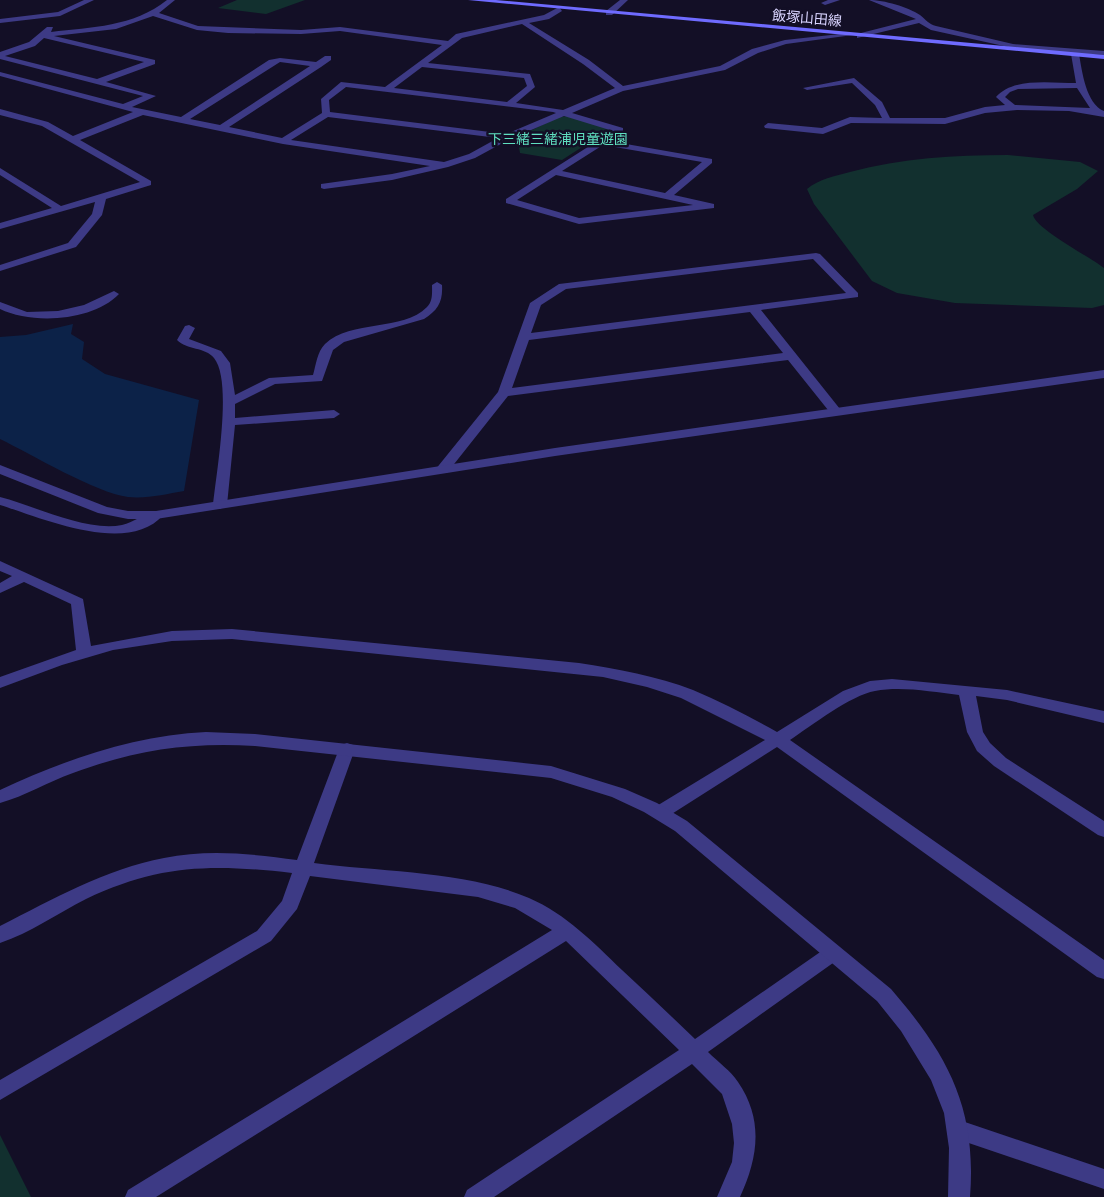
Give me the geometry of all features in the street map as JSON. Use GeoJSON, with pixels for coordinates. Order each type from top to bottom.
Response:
{"type":"FeatureCollection","features":[{"type":"Feature","properties":{"kind":"main road","name":"飯塚山田線"},"geometry":{"type":"LineString","coordinates":[[472,0],[1075,54]]}},
{"type":"Feature","properties":{"kind":"street"},"geometry":{"type":"LineString","coordinates":[[0,21],[60,14],[90,0]]}},
{"type":"Feature","properties":{"kind":"street"},"geometry":{"type":"LineString","coordinates":[[45,35],[112,27],[155,14],[171,0]]}},
{"type":"Feature","properties":{"kind":"street"},"geometry":{"type":"LineString","coordinates":[[562,0],[575,10]]}},
{"type":"Feature","properties":{"kind":"street"},"geometry":{"type":"LineString","coordinates":[[609,13],[624,0]]}},
{"type":"Feature","properties":{"kind":"street"},"geometry":{"type":"LineString","coordinates":[[825,3],[836,0]]}},
{"type":"Feature","properties":{"kind":"street"},"geometry":{"type":"LineString","coordinates":[[873,0],[904,10],[934,28],[1013,46],[1075,54],[1104,55]]}},
{"type":"Feature","properties":{"kind":"street"},"geometry":{"type":"LineString","coordinates":[[387,89],[459,36],[546,17],[559,9]]}},
{"type":"Feature","properties":{"kind":"street"},"geometry":{"type":"LineString","coordinates":[[0,56],[32,44],[45,35],[60,14]]}},
{"type":"Feature","properties":{"kind":"street"},"geometry":{"type":"LineString","coordinates":[[155,14],[197,27],[228,31],[301,32],[340,29],[447,43]]}},
{"type":"Feature","properties":{"kind":"street"},"geometry":{"type":"LineString","coordinates":[[860,36],[921,20]]}},
{"type":"Feature","properties":{"kind":"street"},"geometry":{"type":"LineString","coordinates":[[523,22],[586,62],[621,89]]}},
{"type":"Feature","properties":{"kind":"street"},"geometry":{"type":"LineString","coordinates":[[45,35],[152,62],[98,82]]}},
{"type":"Feature","properties":{"kind":"street"},"geometry":{"type":"LineString","coordinates":[[324,186],[392,177],[445,165],[472,156],[562,112],[621,89],[722,68],[755,51],[785,42],[849,35]]}},
{"type":"Feature","properties":{"kind":"street"},"geometry":{"type":"LineString","coordinates":[[1075,54],[1080,85],[1100,112]]}},
{"type":"Feature","properties":{"kind":"street"},"geometry":{"type":"LineString","coordinates":[[0,56],[152,96],[123,107]]}},
{"type":"Feature","properties":{"kind":"street"},"geometry":{"type":"LineString","coordinates":[[221,129],[328,58]]}},
{"type":"Feature","properties":{"kind":"street"},"geometry":{"type":"LineString","coordinates":[[183,120],[272,62],[280,60],[318,65]]}},
{"type":"Feature","properties":{"kind":"street"},"geometry":{"type":"LineString","coordinates":[[418,64],[527,75],[531,87],[509,104]]}},
{"type":"Feature","properties":{"kind":"street"},"geometry":{"type":"LineString","coordinates":[[0,74],[142,112],[221,129],[283,141],[445,165]]}},
{"type":"Feature","properties":{"kind":"street"},"geometry":{"type":"LineString","coordinates":[[807,88],[854,80],[879,104],[887,120]]}},
{"type":"Feature","properties":{"kind":"street"},"geometry":{"type":"LineString","coordinates":[[326,114],[325,99],[344,84],[562,112],[620,130],[600,142],[509,201],[579,220],[711,206],[554,172]]}},
{"type":"Feature","properties":{"kind":"street"},"geometry":{"type":"LineString","coordinates":[[1014,108],[1000,97],[1013,88],[1080,85]]}},
{"type":"Feature","properties":{"kind":"street"},"geometry":{"type":"LineString","coordinates":[[768,126],[823,131],[850,120],[958,120],[983,110],[1014,108],[1100,112]]}},
{"type":"Feature","properties":{"kind":"street"},"geometry":{"type":"LineString","coordinates":[[72,140],[142,112]]}},
{"type":"Feature","properties":{"kind":"street"},"geometry":{"type":"LineString","coordinates":[[283,141],[326,114],[507,137]]}},
{"type":"Feature","properties":{"kind":"street"},"geometry":{"type":"LineString","coordinates":[[0,226],[148,183],[45,124],[3,115]]}},
{"type":"Feature","properties":{"kind":"street"},"geometry":{"type":"LineString","coordinates":[[600,142],[709,161],[666,196]]}},
{"type":"Feature","properties":{"kind":"street"},"geometry":{"type":"LineString","coordinates":[[0,171],[60,209]]}},
{"type":"Feature","properties":{"kind":"street"},"geometry":{"type":"LineString","coordinates":[[0,267],[72,245],[97,215],[101,197]]}},
{"type":"Feature","properties":{"kind":"street"},"geometry":{"type":"LineString","coordinates":[[442,470],[504,393],[536,303],[563,286],[816,256],[854,295],[525,337]]}},
{"type":"Feature","properties":{"kind":"street"},"geometry":{"type":"LineString","coordinates":[[229,402],[273,381],[318,378],[327,348],[351,333],[421,317],[432,310],[437,300],[437,285]]}},
{"type":"Feature","properties":{"kind":"street"},"geometry":{"type":"LineString","coordinates":[[0,305],[11,312],[31,316],[80,309],[103,301],[114,294]]}},
{"type":"Feature","properties":{"kind":"street"},"geometry":{"type":"LineString","coordinates":[[754,309],[836,412]]}},
{"type":"Feature","properties":{"kind":"street"},"geometry":{"type":"LineString","coordinates":[[189,328],[183,340],[201,348],[216,351],[222,358],[228,373],[229,402],[219,505]]}},
{"type":"Feature","properties":{"kind":"street"},"geometry":{"type":"LineString","coordinates":[[504,393],[791,356]]}},
{"type":"Feature","properties":{"kind":"street"},"geometry":{"type":"LineString","coordinates":[[0,469],[104,510],[128,515],[156,515],[442,470],[1104,374]]}},
{"type":"Feature","properties":{"kind":"street"},"geometry":{"type":"LineString","coordinates":[[227,422],[334,414]]}},
{"type":"Feature","properties":{"kind":"street"},"geometry":{"type":"LineString","coordinates":[[0,501],[94,528],[113,530],[134,526],[156,515]]}},
{"type":"Feature","properties":{"kind":"street"},"geometry":{"type":"LineString","coordinates":[[0,565],[78,602],[84,653]]}},
{"type":"Feature","properties":{"kind":"street"},"geometry":{"type":"LineString","coordinates":[[0,589],[24,576]]}},
{"type":"Feature","properties":{"kind":"street"},"geometry":{"type":"LineString","coordinates":[[0,683],[84,653],[153,638],[193,633],[232,634],[579,668],[627,676],[675,690],[726,712],[777,739],[1104,971]]}},
{"type":"Feature","properties":{"kind":"street"},"geometry":{"type":"LineString","coordinates":[[661,812],[849,695],[870,686],[892,684],[966,690],[1025,698],[1104,717]]}},
{"type":"Feature","properties":{"kind":"street"},"geometry":{"type":"LineString","coordinates":[[966,690],[975,732],[983,747],[1000,762],[1104,830]]}},
{"type":"Feature","properties":{"kind":"street"},"geometry":{"type":"LineString","coordinates":[[0,796],[106,755],[192,739],[255,740],[348,749],[550,771],[588,781],[661,812],[681,826],[884,995],[910,1024],[930,1057],[948,1095],[959,1130],[961,1171],[959,1197]]}},
{"type":"Feature","properties":{"kind":"street"},"geometry":{"type":"LineString","coordinates":[[0,1091],[264,936],[290,904],[348,749]]}},
{"type":"Feature","properties":{"kind":"street"},"geometry":{"type":"LineString","coordinates":[[0,935],[86,890],[124,874],[168,864],[234,862],[492,893],[541,912],[566,931],[694,1051],[730,1088],[740,1111],[744,1136],[743,1161],[728,1197]]}},
{"type":"Feature","properties":{"kind":"street"},"geometry":{"type":"LineString","coordinates":[[136,1197],[566,931]]}},
{"type":"Feature","properties":{"kind":"street"},"geometry":{"type":"LineString","coordinates":[[475,1197],[694,1051],[833,953]]}},
{"type":"Feature","properties":{"kind":"street"},"geometry":{"type":"LineString","coordinates":[[959,1130],[1104,1179]]}},
{"type":"Feature","properties":{"kind":"green space"},"geometry":{"type":"Polygon","coordinates":[[[237,0],[305,0],[266,14],[218,8],[237,0]]]}},
{"type":"Feature","properties":{"kind":"green space","name":"下三緒三緒浦児童遊園"},"geometry":{"type":"Polygon","coordinates":[[[568,116],[610,129],[562,160],[520,153],[518,142],[511,140],[559,117],[568,116]]]}},
{"type":"Feature","properties":{"kind":"green space"},"geometry":{"type":"Polygon","coordinates":[[[1008,155],[1080,162],[1098,171],[1077,189],[1033,215],[1043,228],[1104,268],[1104,305],[1092,308],[955,303],[897,293],[872,281],[814,204],[807,189],[833,176],[889,163],[948,157],[1008,155]]]}},
{"type":"Feature","properties":{"kind":"green space"},"geometry":{"type":"Polygon","coordinates":[[[0,1135],[31,1197],[0,1197],[0,1135]]]}},
{"type":"Feature","properties":{"kind":"water"},"geometry":{"type":"Polygon","coordinates":[[[73,324],[71,334],[84,342],[82,359],[105,374],[199,400],[184,491],[142,497],[115,494],[82,481],[0,439],[0,337],[26,335],[73,324]]]}}]}
